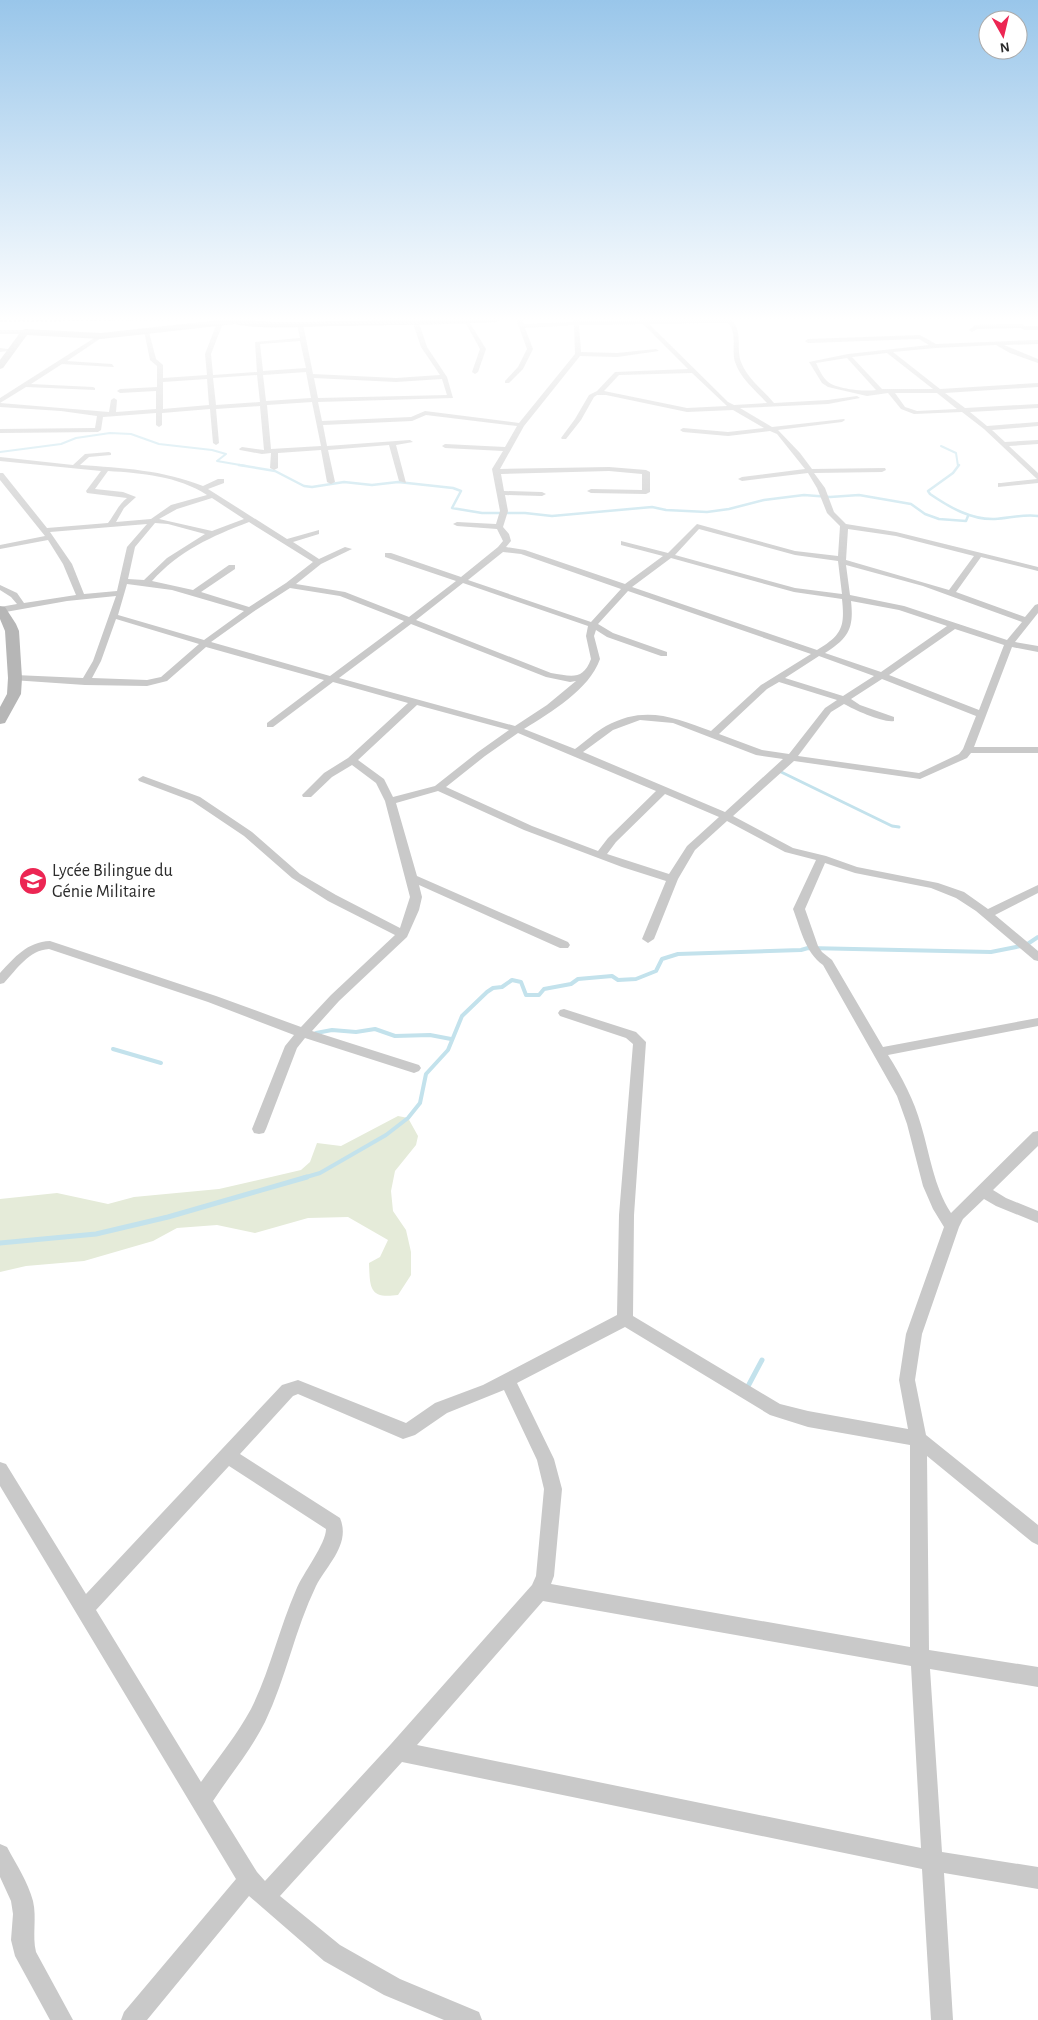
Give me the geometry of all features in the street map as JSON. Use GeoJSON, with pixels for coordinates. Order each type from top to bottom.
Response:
{"type":"FeatureCollection","features":[{"type":"Feature","properties":{"kind":"main road"},"geometry":{"type":"LineString","coordinates":[[0,610],[10,624],[12,632],[15,678],[14,694],[0,720]]}},
{"type":"Feature","properties":{"kind":"street"},"geometry":{"type":"LineString","coordinates":[[89,413],[100,415],[124,413]]}},
{"type":"Feature","properties":{"kind":"street"},"geometry":{"type":"LineString","coordinates":[[159,426],[160,413]]}},
{"type":"Feature","properties":{"kind":"street"},"geometry":{"type":"LineString","coordinates":[[214,413],[216,443]]}},
{"type":"Feature","properties":{"kind":"street"},"geometry":{"type":"LineString","coordinates":[[265,413],[274,468]]}},
{"type":"Feature","properties":{"kind":"street"},"geometry":{"type":"LineString","coordinates":[[318,413],[331,482]]}},
{"type":"Feature","properties":{"kind":"street"},"geometry":{"type":"LineString","coordinates":[[320,423],[412,419],[424,413]]}},
{"type":"Feature","properties":{"kind":"street"},"geometry":{"type":"LineString","coordinates":[[427,413],[521,425]]}},
{"type":"Feature","properties":{"kind":"street"},"geometry":{"type":"LineString","coordinates":[[499,527],[503,514],[496,469],[521,425],[530,413]]}},
{"type":"Feature","properties":{"kind":"street"},"geometry":{"type":"LineString","coordinates":[[564,438],[582,413]]}},
{"type":"Feature","properties":{"kind":"street"},"geometry":{"type":"LineString","coordinates":[[742,413],[779,433],[798,454],[824,493],[831,513],[844,526],[896,534],[1038,569]]}},
{"type":"Feature","properties":{"kind":"street"},"geometry":{"type":"LineString","coordinates":[[968,413],[1038,476]]}},
{"type":"Feature","properties":{"kind":"street"},"geometry":{"type":"LineString","coordinates":[[0,431],[67,434],[98,430],[100,415]]}},
{"type":"Feature","properties":{"kind":"street"},"geometry":{"type":"LineString","coordinates":[[683,430],[728,434],[842,420]]}},
{"type":"Feature","properties":{"kind":"street"},"geometry":{"type":"LineString","coordinates":[[986,428],[1038,424]]}},
{"type":"Feature","properties":{"kind":"street"},"geometry":{"type":"LineString","coordinates":[[242,449],[271,452],[410,442]]}},
{"type":"Feature","properties":{"kind":"street"},"geometry":{"type":"LineString","coordinates":[[1002,444],[1038,442]]}},
{"type":"Feature","properties":{"kind":"street"},"geometry":{"type":"LineString","coordinates":[[392,443],[403,480]]}},
{"type":"Feature","properties":{"kind":"street"},"geometry":{"type":"LineString","coordinates":[[445,446],[507,449]]}},
{"type":"Feature","properties":{"kind":"street"},"geometry":{"type":"LineString","coordinates":[[74,467],[87,455],[109,454]]}},
{"type":"Feature","properties":{"kind":"street"},"geometry":{"type":"LineString","coordinates":[[0,459],[74,467],[155,472],[185,481],[213,495],[318,562]]}},
{"type":"Feature","properties":{"kind":"street"},"geometry":{"type":"LineString","coordinates":[[106,468],[90,491],[123,494],[132,498],[121,507],[118,515],[111,523]]}},
{"type":"Feature","properties":{"kind":"street"},"geometry":{"type":"LineString","coordinates":[[496,472],[609,469],[646,472],[646,492],[591,491]]}},
{"type":"Feature","properties":{"kind":"street"},"geometry":{"type":"LineString","coordinates":[[742,479],[810,471],[882,470]]}},
{"type":"Feature","properties":{"kind":"street"},"geometry":{"type":"LineString","coordinates":[[0,475],[47,533],[78,584],[81,596]]}},
{"type":"Feature","properties":{"kind":"street"},"geometry":{"type":"LineString","coordinates":[[1001,485],[1038,480]]}},
{"type":"Feature","properties":{"kind":"street"},"geometry":{"type":"LineString","coordinates":[[203,489],[221,482]]}},
{"type":"Feature","properties":{"kind":"street"},"geometry":{"type":"LineString","coordinates":[[500,493],[542,494]]}},
{"type":"Feature","properties":{"kind":"street"},"geometry":{"type":"LineString","coordinates":[[85,682],[97,661],[113,616],[121,592],[131,546],[154,521],[174,507],[213,495]]}},
{"type":"Feature","properties":{"kind":"street"},"geometry":{"type":"LineString","coordinates":[[147,582],[161,565],[178,551],[212,534],[250,519]]}},
{"type":"Feature","properties":{"kind":"street"},"geometry":{"type":"LineString","coordinates":[[0,546],[47,533],[111,523],[168,522],[212,534]]}},
{"type":"Feature","properties":{"kind":"street"},"geometry":{"type":"LineString","coordinates":[[457,524],[499,527]]}},
{"type":"Feature","properties":{"kind":"street"},"geometry":{"type":"LineString","coordinates":[[390,801],[439,788],[495,744],[518,730],[566,694],[584,677],[595,662],[596,657],[590,635],[593,625],[627,587],[669,556],[697,526],[795,553],[842,560],[951,593],[1027,621]]}},
{"type":"Feature","properties":{"kind":"street"},"geometry":{"type":"LineString","coordinates":[[712,735],[764,688],[842,636],[848,622],[842,560],[844,526]]}},
{"type":"Feature","properties":{"kind":"street"},"geometry":{"type":"LineString","coordinates":[[270,725],[412,620],[501,549],[507,541],[499,527]]}},
{"type":"Feature","properties":{"kind":"street"},"geometry":{"type":"LineString","coordinates":[[286,542],[316,532]]}},
{"type":"Feature","properties":{"kind":"street"},"geometry":{"type":"LineString","coordinates":[[624,543],[794,590],[845,597],[901,608],[955,624],[1009,644],[1038,649]]}},
{"type":"Feature","properties":{"kind":"street"},"geometry":{"type":"LineString","coordinates":[[15,678],[85,682],[158,682],[164,680],[250,610],[289,586],[318,562],[348,549]]}},
{"type":"Feature","properties":{"kind":"street"},"geometry":{"type":"LineString","coordinates":[[501,549],[522,552],[627,587],[881,675],[982,715]]}},
{"type":"Feature","properties":{"kind":"street"},"geometry":{"type":"LineString","coordinates":[[388,555],[593,625],[610,635],[664,654]]}},
{"type":"Feature","properties":{"kind":"street"},"geometry":{"type":"LineString","coordinates":[[951,593],[979,555]]}},
{"type":"Feature","properties":{"kind":"street"},"geometry":{"type":"LineString","coordinates":[[195,593],[232,567]]}},
{"type":"Feature","properties":{"kind":"street"},"geometry":{"type":"LineString","coordinates":[[124,580],[147,582],[195,593],[250,610]]}},
{"type":"Feature","properties":{"kind":"street"},"geometry":{"type":"LineString","coordinates":[[289,586],[342,594],[549,675],[570,679],[584,677]]}},
{"type":"Feature","properties":{"kind":"street"},"geometry":{"type":"LineString","coordinates":[[0,587],[14,595],[22,606]]}},
{"type":"Feature","properties":{"kind":"street"},"geometry":{"type":"LineString","coordinates":[[0,610],[81,596],[121,592]]}},
{"type":"Feature","properties":{"kind":"street"},"geometry":{"type":"LineString","coordinates":[[576,753],[610,728],[639,717],[669,719],[750,750],[920,776],[963,756],[968,750],[1009,644],[1038,607]]}},
{"type":"Feature","properties":{"kind":"street"},"geometry":{"type":"LineString","coordinates":[[113,616],[333,680],[518,730],[725,816],[789,850],[822,858],[855,870],[934,885],[960,895],[1038,957]]}},
{"type":"Feature","properties":{"kind":"street"},"geometry":{"type":"LineString","coordinates":[[648,939],[672,879],[691,848],[792,757],[828,710],[955,624]]}},
{"type":"Feature","properties":{"kind":"street"},"geometry":{"type":"LineString","coordinates":[[780,679],[843,699],[857,707],[892,719]]}},
{"type":"Feature","properties":{"kind":"street"},"geometry":{"type":"LineString","coordinates":[[307,795],[328,775],[352,760],[415,702]]}},
{"type":"Feature","properties":{"kind":"street"},"geometry":{"type":"LineString","coordinates":[[968,750],[1038,750]]}},
{"type":"Feature","properties":{"kind":"street"},"geometry":{"type":"LineString","coordinates":[[259,1129],[291,1046],[335,998],[403,934],[413,910],[416,897],[412,878],[390,801],[380,782],[352,760]]}},
{"type":"Feature","properties":{"kind":"street"},"geometry":{"type":"LineString","coordinates":[[143,779],[196,799],[248,834],[290,872],[332,898],[403,934]]}},
{"type":"Feature","properties":{"kind":"street"},"geometry":{"type":"LineString","coordinates":[[439,788],[528,828],[672,879]]}},
{"type":"Feature","properties":{"kind":"street"},"geometry":{"type":"LineString","coordinates":[[601,855],[612,840],[663,790]]}},
{"type":"Feature","properties":{"kind":"street"},"geometry":{"type":"LineString","coordinates":[[822,858],[798,909],[812,946],[818,955],[828,963],[889,1066],[904,1096],[914,1124],[930,1186],[938,1205],[952,1226]]}},
{"type":"Feature","properties":{"kind":"street"},"geometry":{"type":"LineString","coordinates":[[412,878],[564,945]]}},
{"type":"Feature","properties":{"kind":"street"},"geometry":{"type":"LineString","coordinates":[[986,914],[1038,889]]}},
{"type":"Feature","properties":{"kind":"street"},"geometry":{"type":"LineString","coordinates":[[0,980],[32,947],[42,944],[50,945],[212,999],[303,1033],[414,1068]]}},
{"type":"Feature","properties":{"kind":"street"},"geometry":{"type":"LineString","coordinates":[[564,1013],[631,1035],[640,1042],[626,1209],[625,1319]]}},
{"type":"Feature","properties":{"kind":"street"},"geometry":{"type":"LineString","coordinates":[[879,1052],[1038,1022]]}},
{"type":"Feature","properties":{"kind":"street"},"geometry":{"type":"LineString","coordinates":[[942,2020],[920,1658],[918,1439],[908,1380],[910,1356],[914,1334],[952,1226],[958,1216],[1038,1136]]}},
{"type":"Feature","properties":{"kind":"street"},"geometry":{"type":"LineString","coordinates":[[983,1191],[1001,1202],[1038,1217]]}},
{"type":"Feature","properties":{"kind":"street"},"geometry":{"type":"LineString","coordinates":[[84,1609],[288,1390],[298,1387],[403,1431],[408,1430],[441,1408],[508,1381],[625,1319]]}},
{"type":"Feature","properties":{"kind":"street"},"geometry":{"type":"LineString","coordinates":[[625,1319],[776,1410],[808,1420],[918,1439],[1038,1536]]}},
{"type":"Feature","properties":{"kind":"street"},"geometry":{"type":"LineString","coordinates":[[265,1897],[398,1752],[539,1591],[545,1576],[553,1489],[545,1459],[508,1381]]}},
{"type":"Feature","properties":{"kind":"street"},"geometry":{"type":"LineString","coordinates":[[200,1800],[257,1716],[304,1591],[314,1570],[334,1541],[336,1532],[334,1524],[227,1455]]}},
{"type":"Feature","properties":{"kind":"street"},"geometry":{"type":"LineString","coordinates":[[0,1470],[249,1880],[265,1897],[332,1953],[392,1987],[471,2020]]}},
{"type":"Feature","properties":{"kind":"street"},"geometry":{"type":"LineString","coordinates":[[539,1591],[1038,1677]]}},
{"type":"Feature","properties":{"kind":"street"},"geometry":{"type":"LineString","coordinates":[[398,1752],[932,1861],[1038,1878]]}},
{"type":"Feature","properties":{"kind":"street"},"geometry":{"type":"LineString","coordinates":[[0,1854],[22,1900],[24,1914],[22,1940],[26,1956],[62,2020]]}},
{"type":"Feature","properties":{"kind":"street"},"geometry":{"type":"LineString","coordinates":[[132,2020],[249,1880]]}},
{"type":"Feature","properties":{"kind":"green space"},"geometry":{"type":"Polygon","coordinates":[[[398,1116],[408,1118],[418,1136],[416,1145],[395,1171],[391,1191],[393,1211],[406,1230],[411,1252],[411,1275],[398,1295],[381,1295],[373,1290],[371,1285],[369,1263],[380,1257],[388,1240],[348,1217],[308,1218],[255,1233],[217,1225],[177,1228],[153,1241],[84,1261],[26,1266],[0,1272],[0,1199],[57,1193],[108,1204],[134,1197],[219,1189],[301,1170],[310,1162],[317,1143],[341,1146],[398,1116]]]}},
{"type":"Feature","properties":{"kind":"waterway"},"geometry":{"type":"LineString","coordinates":[[0,452],[61,444],[76,438],[110,433],[131,434],[159,444],[212,450],[226,454],[217,461],[246,466]]}},
{"type":"Feature","properties":{"kind":"waterway"},"geometry":{"type":"LineString","coordinates":[[941,446],[956,453],[958,466]]}},
{"type":"Feature","properties":{"kind":"waterway"},"geometry":{"type":"LineString","coordinates":[[239,465],[275,471],[304,486],[312,487],[344,482],[372,485],[398,482],[453,488],[461,491],[452,508],[482,513],[525,513],[552,516],[652,507],[666,510],[707,512],[729,509],[764,500],[804,495],[830,497],[859,495],[911,504],[925,514],[939,519],[966,521],[968,516]]}},
{"type":"Feature","properties":{"kind":"waterway"},"geometry":{"type":"LineString","coordinates":[[959,465],[953,473],[928,491],[930,494],[953,508],[969,515],[986,519],[1038,516]]}},
{"type":"Feature","properties":{"kind":"waterway"},"geometry":{"type":"LineString","coordinates":[[777,770],[892,826],[899,827]]}},
{"type":"Feature","properties":{"kind":"waterway"},"geometry":{"type":"LineString","coordinates":[[303,1178],[320,1173],[386,1135],[408,1118],[420,1103],[426,1074],[448,1050],[462,1016],[487,992],[493,988],[502,987],[512,980],[521,982],[526,995],[539,995],[544,989],[571,984],[578,979],[612,976],[618,980],[636,979],[656,971],[662,959],[678,954],[801,950],[808,948],[991,952],[1026,945],[1038,937]]}},
{"type":"Feature","properties":{"kind":"waterway"},"geometry":{"type":"LineString","coordinates":[[316,1033],[332,1030],[356,1032],[375,1029],[395,1036],[430,1035],[451,1039]]}},
{"type":"Feature","properties":{"kind":"waterway"},"geometry":{"type":"LineString","coordinates":[[113,1049],[161,1063]]}},
{"type":"Feature","properties":{"kind":"waterway"},"geometry":{"type":"LineString","coordinates":[[0,1243],[96,1234],[168,1217],[307,1177]]}},
{"type":"Feature","properties":{"kind":"waterway"},"geometry":{"type":"LineString","coordinates":[[746,1390],[762,1360]]}},
{"type":"Feature","properties":{"kind":"place","name":"Lycée Bilingue du Génie Militaire"},"geometry":{"type":"Point","coordinates":[33,881]}}]}
